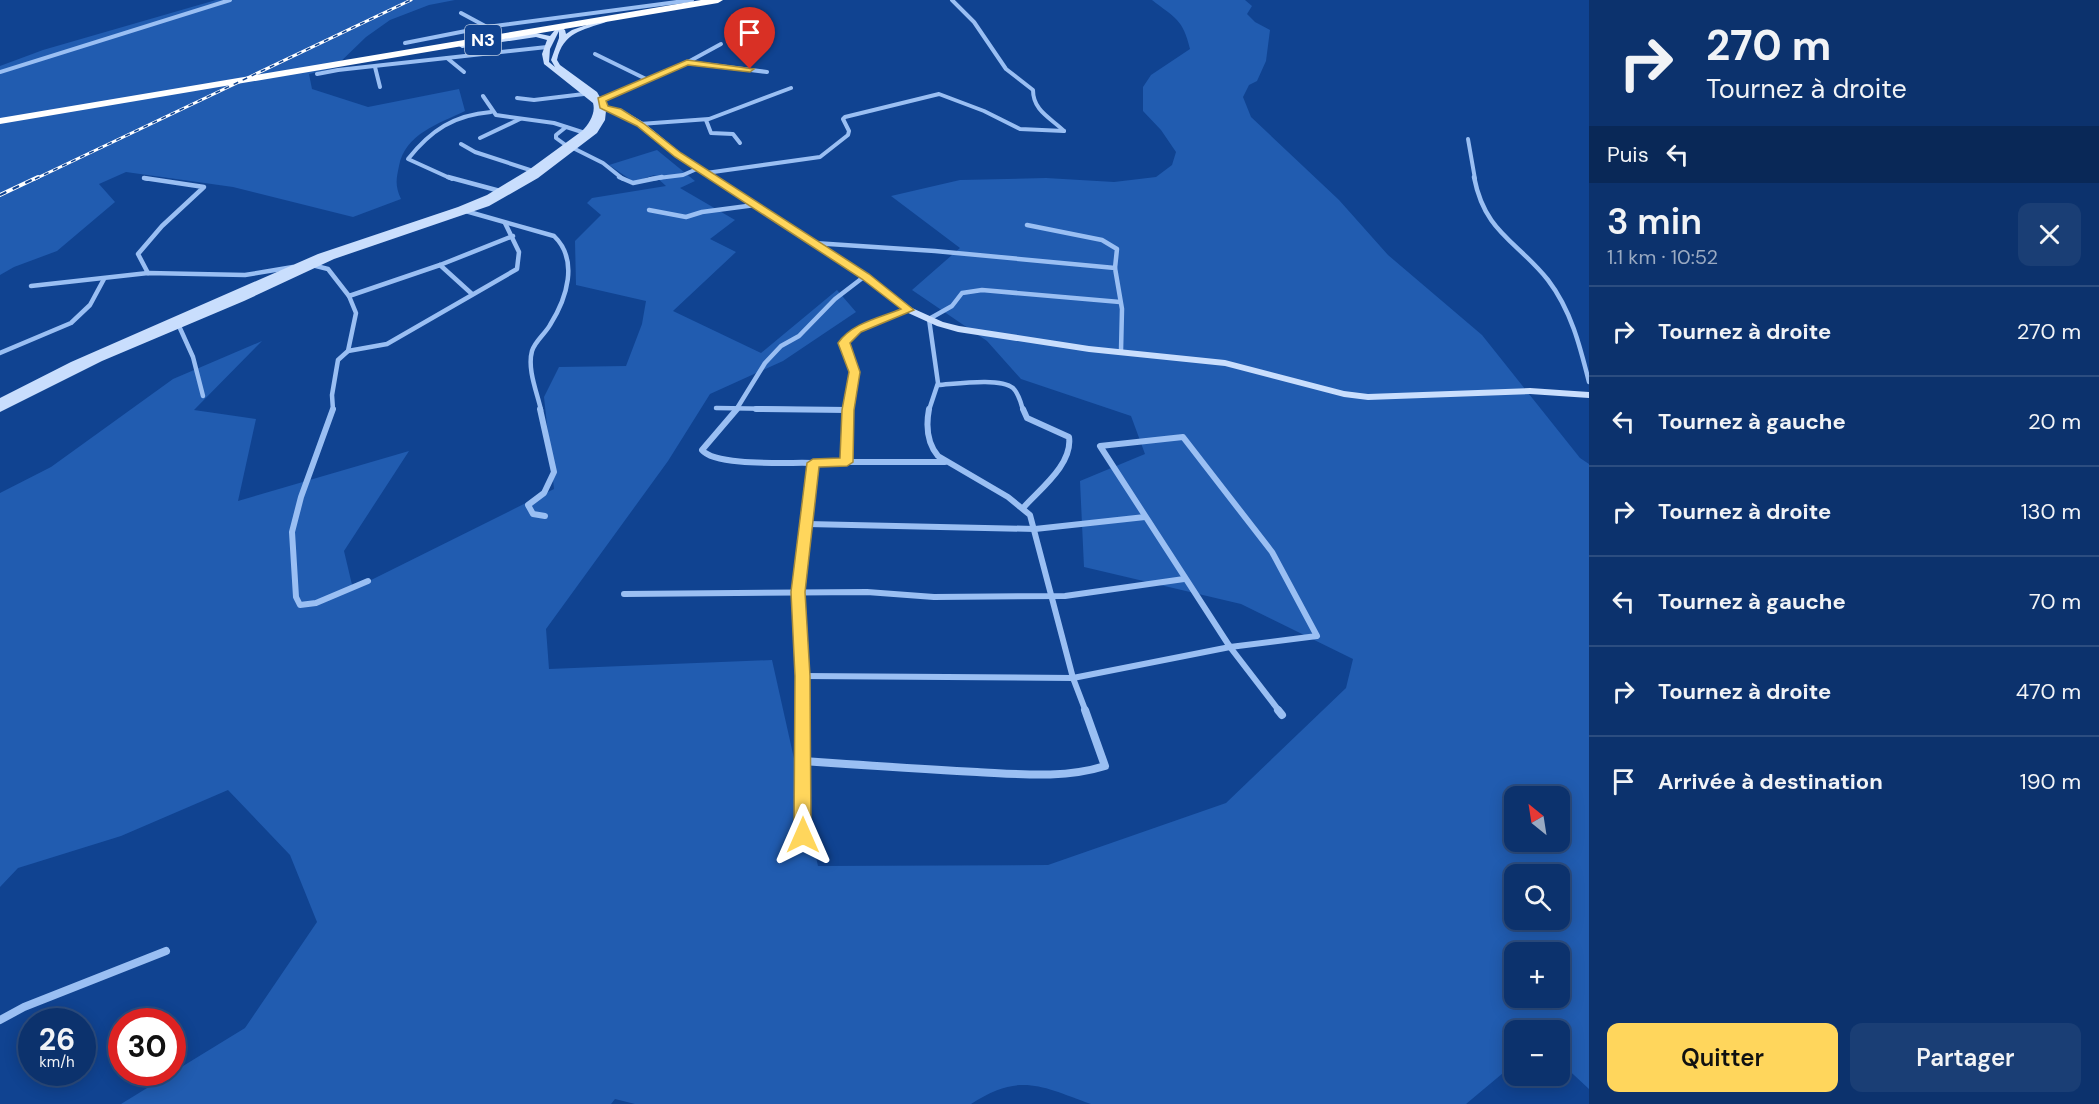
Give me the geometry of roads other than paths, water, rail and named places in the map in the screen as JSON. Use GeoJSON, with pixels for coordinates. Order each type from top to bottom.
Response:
{"type":"FeatureCollection","features":[{"type":"Feature","properties":{"kind":"highway","name":"N3"},"geometry":{"type":"LineString","coordinates":[[0,121],[247,79],[318,71],[718,0]]}},
{"type":"Feature","properties":{"kind":"street"},"geometry":{"type":"LineString","coordinates":[[0,72],[230,0]]}},
{"type":"Feature","properties":{"kind":"street"},"geometry":{"type":"LineString","coordinates":[[405,43],[487,27],[692,0]]}},
{"type":"Feature","properties":{"kind":"street"},"geometry":{"type":"LineString","coordinates":[[566,127],[556,135],[556,138],[603,163],[619,177],[633,183],[702,171],[820,157],[848,135],[849,131],[843,119],[845,117],[932,94],[948,96],[1020,129],[1064,131],[1038,108],[1032,98],[1033,90],[1006,69],[974,22],[952,0]]}},
{"type":"Feature","properties":{"kind":"street"},"geometry":{"type":"LineString","coordinates":[[0,409],[98,359],[179,326],[314,265],[510,191],[601,123],[600,104],[554,60],[555,51],[562,40],[584,26],[648,12]]}},
{"type":"Feature","properties":{"kind":"street"},"geometry":{"type":"LineString","coordinates":[[461,13],[487,27]]}},
{"type":"Feature","properties":{"kind":"street"},"geometry":{"type":"LineString","coordinates":[[562,40],[563,31],[559,27],[549,44],[544,58],[546,63],[585,94],[640,124],[702,171],[865,276],[909,310],[929,319],[958,329],[1089,349],[1225,363],[1344,394],[1368,397],[1530,392],[1589,395]]}},
{"type":"Feature","properties":{"kind":"street"},"geometry":{"type":"LineString","coordinates":[[318,71],[536,35],[546,36],[549,44]]}},
{"type":"Feature","properties":{"kind":"street"},"geometry":{"type":"LineString","coordinates":[[318,71],[375,67],[549,44]]}},
{"type":"Feature","properties":{"kind":"street"},"geometry":{"type":"LineString","coordinates":[[0,402],[75,364],[300,266],[380,235],[464,210],[500,191],[570,147],[593,124],[600,104],[646,79],[687,62],[721,44]]}},
{"type":"Feature","properties":{"kind":"street"},"geometry":{"type":"LineString","coordinates":[[595,54],[646,79]]}},
{"type":"Feature","properties":{"kind":"street"},"geometry":{"type":"LineString","coordinates":[[447,58],[464,72]]}},
{"type":"Feature","properties":{"kind":"street"},"geometry":{"type":"LineString","coordinates":[[687,62],[767,72]]}},
{"type":"Feature","properties":{"kind":"street"},"geometry":{"type":"LineString","coordinates":[[375,67],[381,87]]}},
{"type":"Feature","properties":{"kind":"street"},"geometry":{"type":"LineString","coordinates":[[640,124],[706,120],[791,88]]}},
{"type":"Feature","properties":{"kind":"street"},"geometry":{"type":"LineString","coordinates":[[518,98],[534,100],[585,94]]}},
{"type":"Feature","properties":{"kind":"street"},"geometry":{"type":"LineString","coordinates":[[483,96],[491,112]]}},
{"type":"Feature","properties":{"kind":"street"},"geometry":{"type":"LineString","coordinates":[[500,191],[450,178],[408,159],[433,133],[461,116],[491,112],[501,117],[554,123],[585,133]]}},
{"type":"Feature","properties":{"kind":"street"},"geometry":{"type":"LineString","coordinates":[[480,138],[521,119]]}},
{"type":"Feature","properties":{"kind":"street"},"geometry":{"type":"LineString","coordinates":[[706,120],[711,133],[733,135],[740,143]]}},
{"type":"Feature","properties":{"kind":"street"},"geometry":{"type":"LineString","coordinates":[[1468,139],[1487,215],[1491,222],[1550,282],[1562,300],[1572,318],[1589,382]]}},
{"type":"Feature","properties":{"kind":"street"},"geometry":{"type":"LineString","coordinates":[[461,144],[475,152],[533,171]]}},
{"type":"Feature","properties":{"kind":"street"},"geometry":{"type":"LineString","coordinates":[[144,178],[201,185],[204,188],[162,226],[138,254],[148,273]]}},
{"type":"Feature","properties":{"kind":"street"},"geometry":{"type":"LineString","coordinates":[[649,210],[686,217],[702,212],[755,205]]}},
{"type":"Feature","properties":{"kind":"street"},"geometry":{"type":"LineString","coordinates":[[464,210],[554,236],[562,243],[567,257],[567,291],[549,327],[533,349],[531,366],[554,472],[544,493],[528,505],[533,514],[545,516]]}},
{"type":"Feature","properties":{"kind":"street"},"geometry":{"type":"LineString","coordinates":[[368,581],[316,603],[300,605],[296,597],[292,532],[301,497],[333,409],[332,395],[338,360],[348,351],[387,344],[517,269],[521,262],[520,256],[513,236],[505,223]]}},
{"type":"Feature","properties":{"kind":"street"},"geometry":{"type":"LineString","coordinates":[[1027,225],[1102,240],[1117,249],[1115,268],[1120,282],[1124,332],[1121,351]]}},
{"type":"Feature","properties":{"kind":"street"},"geometry":{"type":"LineString","coordinates":[[349,296],[440,265],[513,236]]}},
{"type":"Feature","properties":{"kind":"street"},"geometry":{"type":"LineString","coordinates":[[814,243],[935,251],[1115,268]]}},
{"type":"Feature","properties":{"kind":"street"},"geometry":{"type":"LineString","coordinates":[[31,286],[148,273],[245,275],[314,265],[328,269],[349,296],[356,313],[348,351]]}},
{"type":"Feature","properties":{"kind":"street"},"geometry":{"type":"LineString","coordinates":[[440,265],[472,294]]}},
{"type":"Feature","properties":{"kind":"street"},"geometry":{"type":"LineString","coordinates":[[865,276],[835,299],[799,336],[781,346],[765,363],[737,409],[702,450],[707,456],[723,460],[813,463],[947,462]]}},
{"type":"Feature","properties":{"kind":"street"},"geometry":{"type":"LineString","coordinates":[[0,352],[45,335],[81,316],[88,309],[104,279]]}},
{"type":"Feature","properties":{"kind":"street"},"geometry":{"type":"LineString","coordinates":[[929,319],[952,306],[962,293],[982,290],[1120,302]]}},
{"type":"Feature","properties":{"kind":"street"},"geometry":{"type":"LineString","coordinates":[[847,462],[848,410],[855,372],[844,343],[849,335],[857,330],[909,310]]}},
{"type":"Feature","properties":{"kind":"street"},"geometry":{"type":"LineString","coordinates":[[803,761],[968,773],[1090,772],[1105,766],[1073,678],[1030,515],[1024,507],[935,454],[932,448],[928,429],[928,410],[938,385],[929,319]]}},
{"type":"Feature","properties":{"kind":"street"},"geometry":{"type":"LineString","coordinates":[[179,326],[193,357],[203,396]]}},
{"type":"Feature","properties":{"kind":"street"},"geometry":{"type":"LineString","coordinates":[[938,385],[1000,382],[1011,386],[1017,393],[1027,418],[1069,437],[1072,442],[1069,453],[1024,507]]}},
{"type":"Feature","properties":{"kind":"street"},"geometry":{"type":"LineString","coordinates":[[716,408],[848,410]]}},
{"type":"Feature","properties":{"kind":"street"},"geometry":{"type":"LineString","coordinates":[[802,676],[1073,678],[1230,647],[1317,636],[1272,552],[1183,437],[1100,446],[1230,647],[1282,715]]}},
{"type":"Feature","properties":{"kind":"street"},"geometry":{"type":"LineString","coordinates":[[803,835],[802,676],[798,592],[813,463]]}},
{"type":"Feature","properties":{"kind":"street"},"geometry":{"type":"LineString","coordinates":[[807,524],[1035,529],[1144,517]]}},
{"type":"Feature","properties":{"kind":"street"},"geometry":{"type":"LineString","coordinates":[[624,594],[891,592],[933,597],[1051,596],[1104,592],[1184,579]]}},
{"type":"Feature","properties":{"kind":"street"},"geometry":{"type":"LineString","coordinates":[[0,1020],[24,1007],[166,951]]}},
{"type":"Feature","properties":{"kind":"railway"},"geometry":{"type":"LineString","coordinates":[[35,179],[411,0]]}},
{"type":"Feature","properties":{"kind":"railway"},"geometry":{"type":"LineString","coordinates":[[0,195],[38,177]]}}]}
